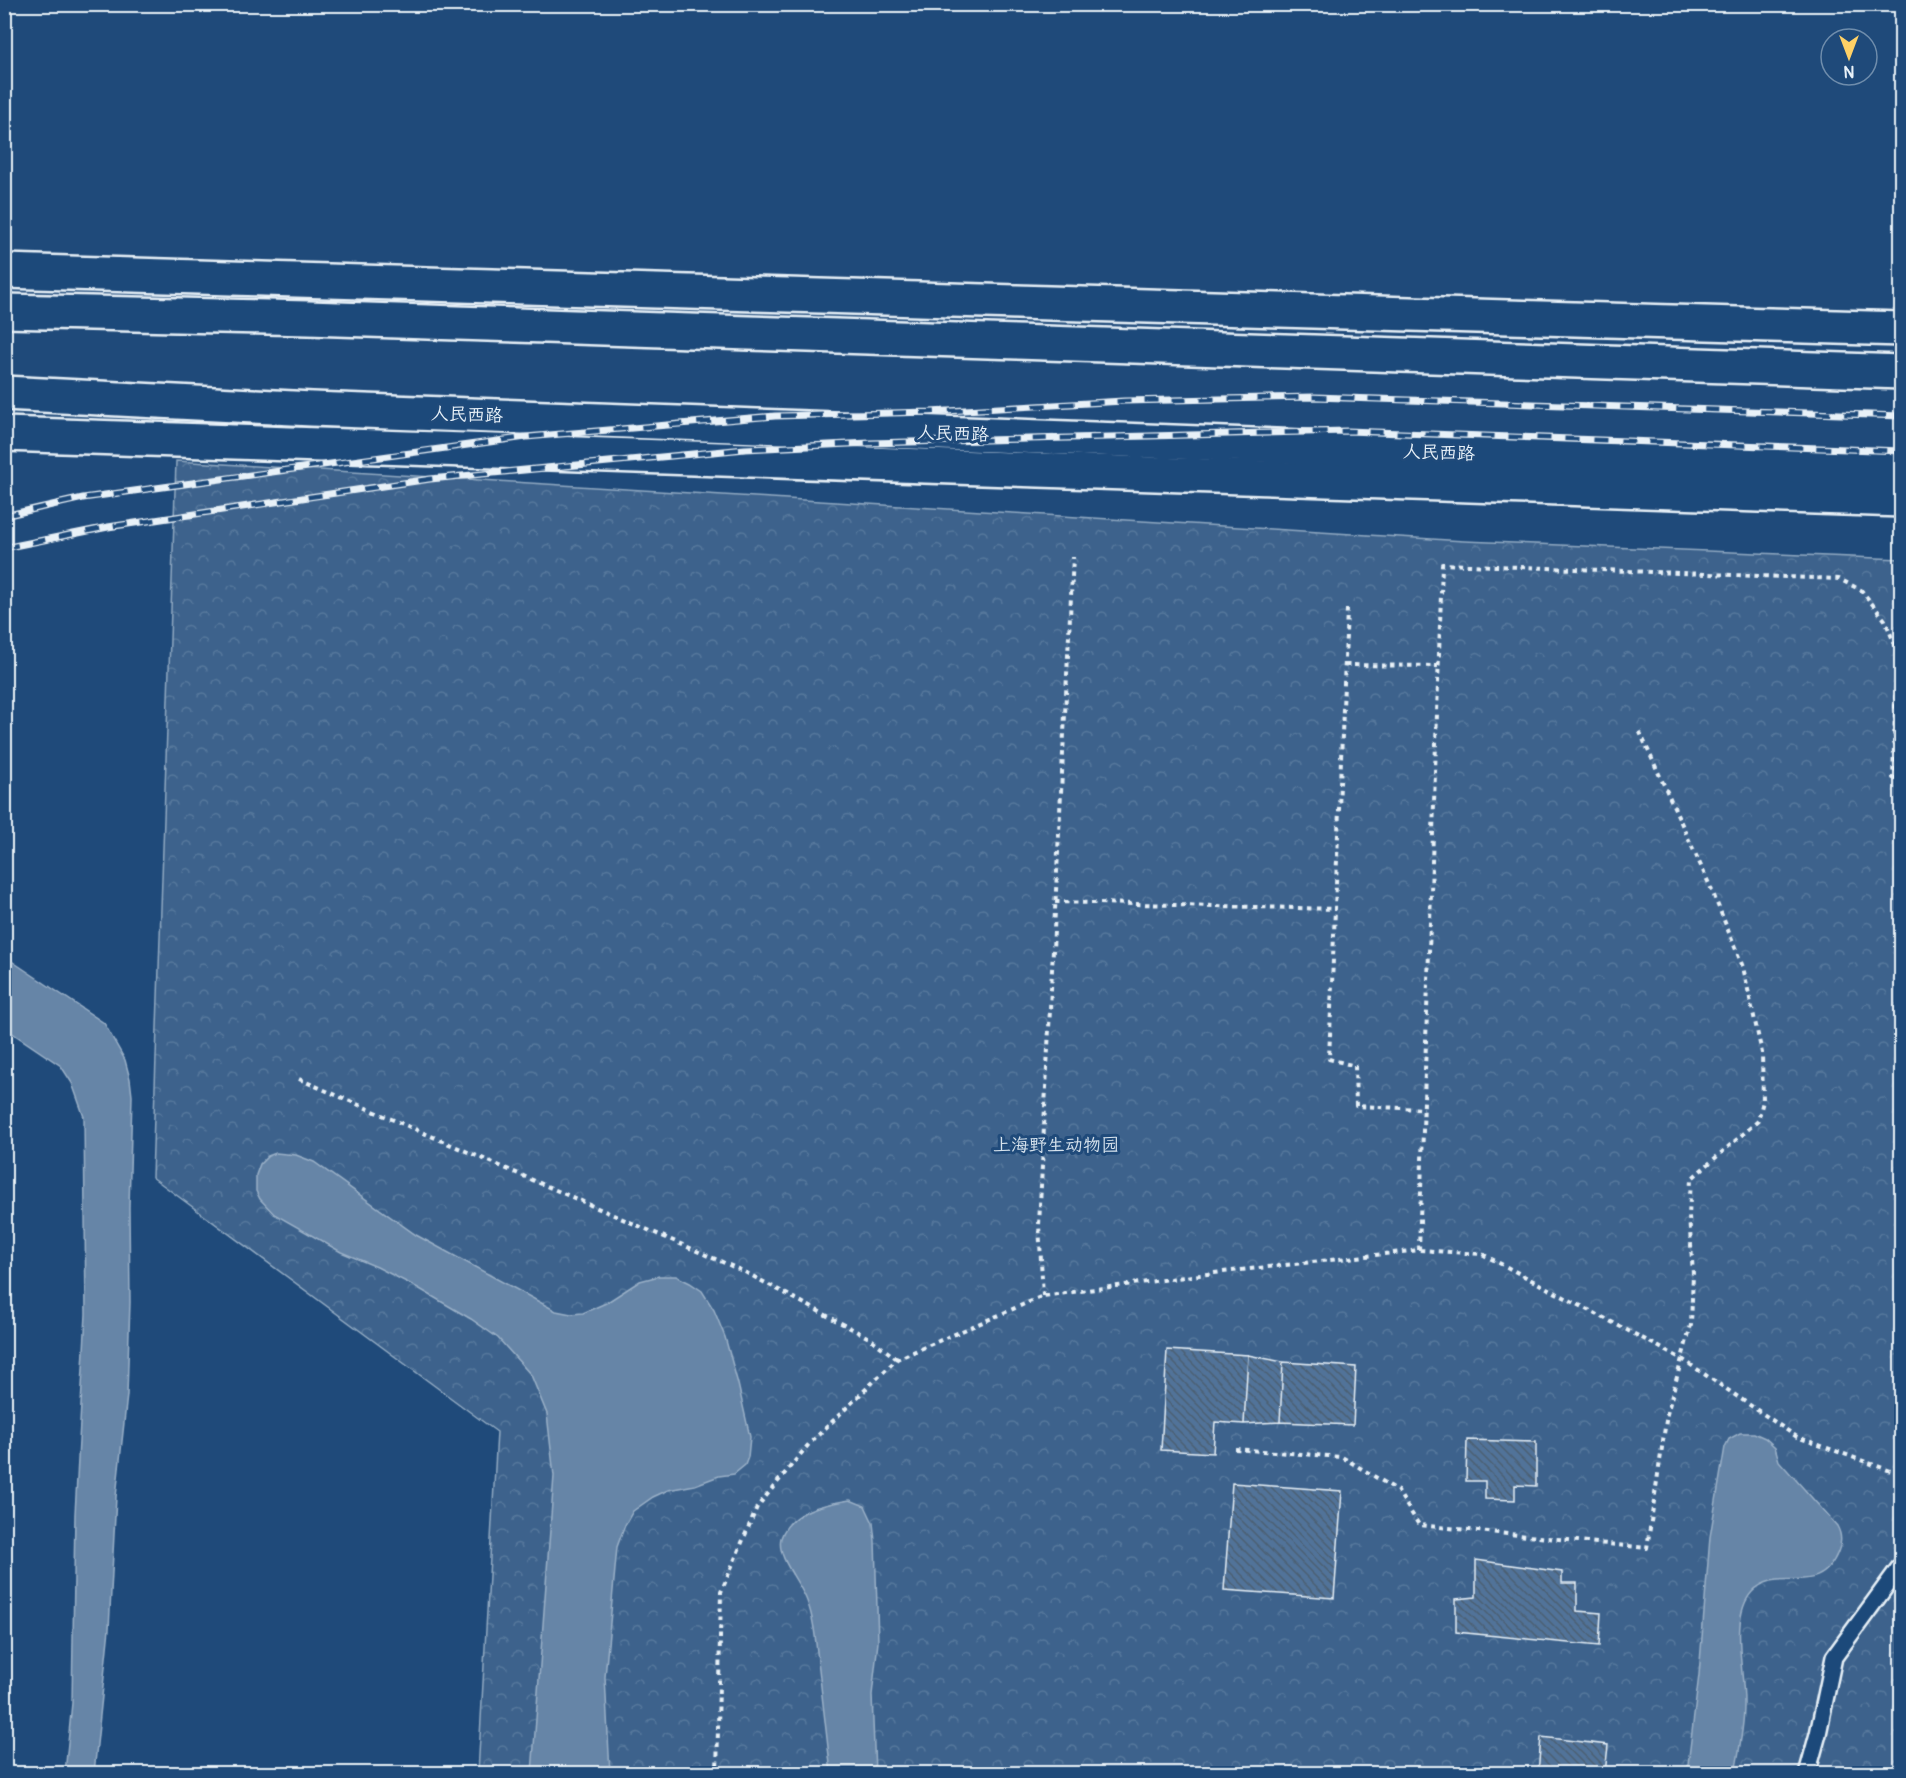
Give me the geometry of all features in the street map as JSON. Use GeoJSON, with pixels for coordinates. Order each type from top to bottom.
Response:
{"type":"FeatureCollection","features":[{"type":"Feature","properties":{"kind":"street"},"geometry":{"type":"LineString","coordinates":[[4,271],[1902,329]]}},
{"type":"Feature","properties":{"kind":"street"},"geometry":{"type":"LineString","coordinates":[[4,311],[308,318],[1902,372]]}},
{"type":"Feature","properties":{"kind":"street","name":"人民西路"},"geometry":{"type":"LineString","coordinates":[[4,393],[312,409],[1902,470]]}},
{"type":"Feature","properties":{"kind":"street","name":"人民西路"},"geometry":{"type":"LineString","coordinates":[[4,435],[1902,500]]}},
{"type":"Feature","properties":{"kind":"lane"},"geometry":{"type":"LineString","coordinates":[[1807,1773],[1818,1734],[1834,1657],[1902,1564]]}},
{"type":"Feature","properties":{"kind":"path"},"geometry":{"type":"LineString","coordinates":[[1043,1296],[1039,1226],[1073,557]]}},
{"type":"Feature","properties":{"kind":"path"},"geometry":{"type":"LineString","coordinates":[[1419,1250],[1442,564],[1839,579],[1861,590],[1885,620],[1897,650],[1893,778],[1902,780]]}},
{"type":"Feature","properties":{"kind":"path"},"geometry":{"type":"LineString","coordinates":[[1347,609],[1329,1059],[1355,1066],[1356,1106],[1424,1109]]}},
{"type":"Feature","properties":{"kind":"path"},"geometry":{"type":"LineString","coordinates":[[1345,664],[1438,666]]}},
{"type":"Feature","properties":{"kind":"path"},"geometry":{"type":"LineString","coordinates":[[1235,1449],[1342,1457],[1397,1490],[1419,1525],[1647,1548],[1667,1414],[1691,1324],[1693,1274],[1689,1216],[1691,1179],[1758,1121],[1763,1101],[1762,1053],[1743,967],[1710,886],[1638,728]]}},
{"type":"Feature","properties":{"kind":"path"},"geometry":{"type":"LineString","coordinates":[[1056,902],[1336,909]]}},
{"type":"Feature","properties":{"kind":"path"},"geometry":{"type":"LineString","coordinates":[[299,1079],[743,1271],[871,1339],[897,1359]]}},
{"type":"Feature","properties":{"kind":"path"},"geometry":{"type":"LineString","coordinates":[[717,1773],[721,1592],[757,1507],[809,1444],[897,1359],[1043,1296],[1222,1272],[1419,1250],[1482,1254],[1682,1359],[1797,1437],[1902,1475]]}},
{"type":"Feature","properties":{"kind":"green space","name":"上海野生动物园"},"geometry":{"type":"Polygon","coordinates":[[[176,461],[1464,541],[1901,559],[1901,1773],[478,1773],[497,1432],[152,1177],[176,461]]]}},
{"type":"Feature","properties":{"kind":"shaded area"},"geometry":{"type":"Polygon","coordinates":[[[4,956],[104,1023],[125,1060],[132,1096],[127,1395],[116,1497],[109,1629],[94,1773],[65,1773],[72,1703],[75,1514],[86,1314],[84,1117],[72,1083],[61,1066],[5,1028],[4,956]]]}},
{"type":"Feature","properties":{"kind":"shaded area"},"geometry":{"type":"Polygon","coordinates":[[[276,1153],[296,1155],[314,1162],[416,1235],[556,1311],[571,1314],[583,1313],[606,1303],[640,1281],[659,1276],[676,1276],[690,1283],[702,1291],[714,1310],[725,1337],[738,1384],[750,1437],[748,1457],[745,1465],[734,1474],[668,1490],[653,1497],[633,1511],[625,1525],[617,1547],[605,1677],[610,1773],[532,1773],[554,1476],[547,1414],[531,1375],[498,1338],[471,1319],[418,1288],[341,1252],[274,1214],[256,1191],[256,1175],[260,1164],[268,1156],[276,1153]]]}},
{"type":"Feature","properties":{"kind":"shaded area"},"geometry":{"type":"Polygon","coordinates":[[[1740,1433],[1754,1433],[1765,1438],[1775,1447],[1779,1461],[1837,1526],[1841,1542],[1830,1567],[1820,1575],[1809,1579],[1774,1580],[1752,1592],[1741,1616],[1740,1646],[1744,1714],[1735,1773],[1687,1773],[1699,1675],[1710,1537],[1725,1447],[1729,1439],[1740,1433]]]}},
{"type":"Feature","properties":{"kind":"shaded area"},"geometry":{"type":"Polygon","coordinates":[[[850,1500],[865,1506],[873,1523],[875,1541],[878,1642],[872,1695],[875,1773],[831,1773],[812,1617],[804,1594],[785,1562],[780,1545],[786,1528],[800,1515],[820,1506],[850,1500]]]}},
{"type":"Feature","properties":{"kind":"building"},"geometry":{"type":"Polygon","coordinates":[[[1167,1350],[1248,1355],[1244,1424],[1215,1422],[1213,1453],[1161,1450],[1167,1350]]]}},
{"type":"Feature","properties":{"kind":"building"},"geometry":{"type":"Polygon","coordinates":[[[1248,1355],[1283,1362],[1280,1422],[1244,1424],[1248,1355]]]}},
{"type":"Feature","properties":{"kind":"building"},"geometry":{"type":"Polygon","coordinates":[[[1283,1362],[1356,1367],[1353,1425],[1280,1422],[1283,1362]]]}},
{"type":"Feature","properties":{"kind":"building"},"geometry":{"type":"Polygon","coordinates":[[[1467,1440],[1536,1442],[1536,1486],[1515,1485],[1515,1500],[1485,1499],[1485,1481],[1466,1481],[1467,1440]]]}},
{"type":"Feature","properties":{"kind":"building"},"geometry":{"type":"Polygon","coordinates":[[[1232,1483],[1342,1491],[1334,1598],[1224,1590],[1232,1483]]]}},
{"type":"Feature","properties":{"kind":"building"},"geometry":{"type":"Polygon","coordinates":[[[1476,1560],[1562,1572],[1562,1583],[1577,1583],[1577,1611],[1601,1613],[1599,1646],[1456,1632],[1456,1599],[1476,1597],[1476,1560]]]}},
{"type":"Feature","properties":{"kind":"building"},"geometry":{"type":"Polygon","coordinates":[[[1541,1737],[1608,1745],[1605,1774],[1538,1774],[1541,1737]]]}},
{"type":"Feature","properties":{"kind":"railway"},"geometry":{"type":"LineString","coordinates":[[4,516],[83,498],[526,437],[775,416],[930,412],[1124,401],[1314,397],[1902,416]]}},
{"type":"Feature","properties":{"kind":"railway"},"geometry":{"type":"LineString","coordinates":[[4,548],[108,527],[430,479],[745,449],[870,443],[1347,431],[1902,451]]}}]}
